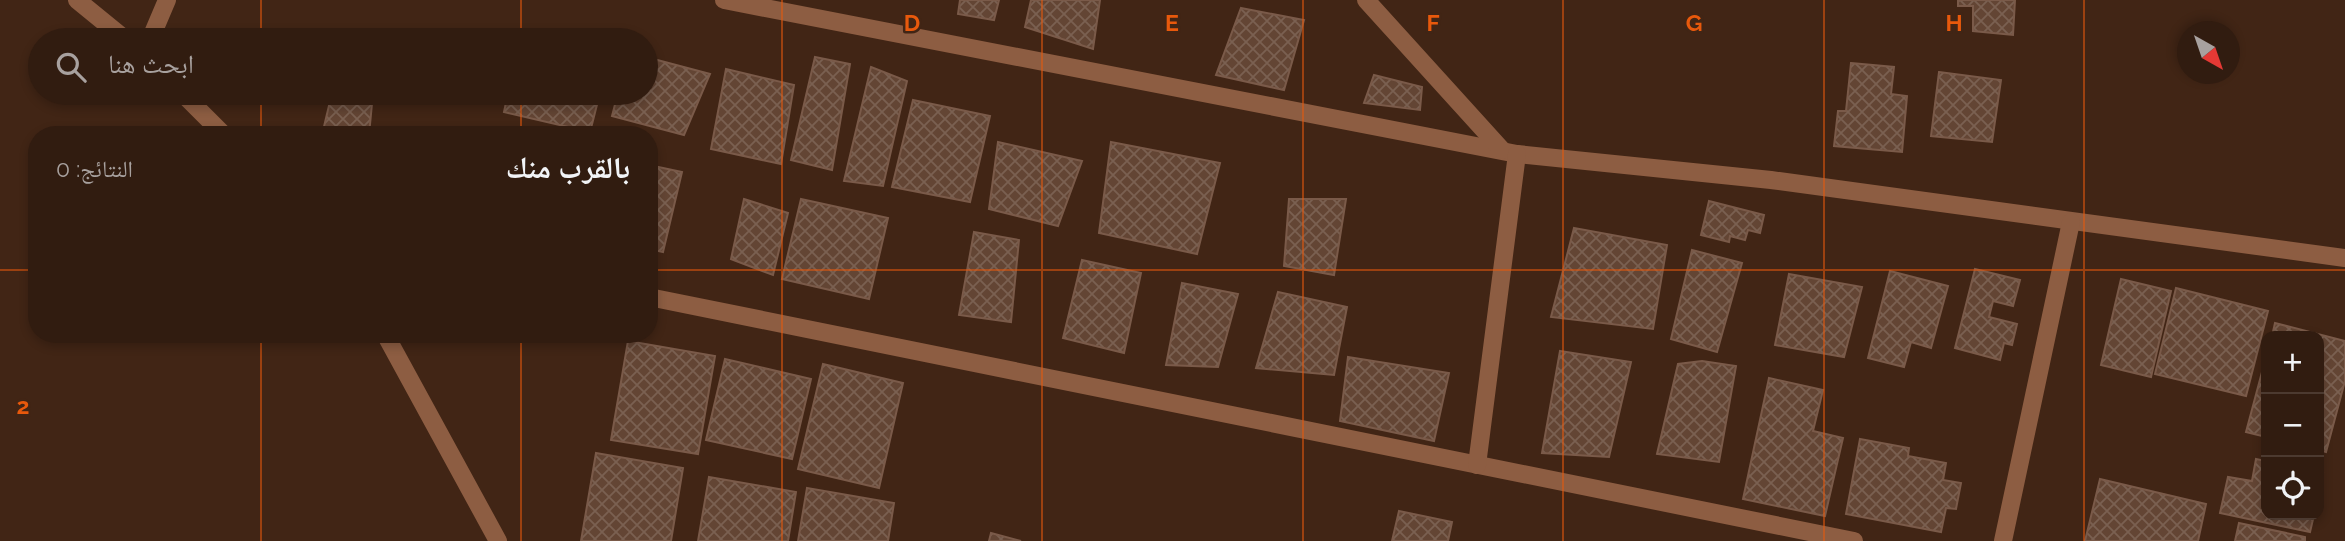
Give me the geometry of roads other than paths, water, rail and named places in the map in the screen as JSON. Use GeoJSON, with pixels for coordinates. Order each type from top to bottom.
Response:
{"type":"FeatureCollection","features":[{"type":"Feature","properties":{"kind":"street"},"geometry":{"type":"LineString","coordinates":[[77,0],[111,28]]}},
{"type":"Feature","properties":{"kind":"street"},"geometry":{"type":"LineString","coordinates":[[155,28],[167,0]]}},
{"type":"Feature","properties":{"kind":"street"},"geometry":{"type":"LineString","coordinates":[[724,0],[1509,152],[1771,180],[2345,258]]}},
{"type":"Feature","properties":{"kind":"street"},"geometry":{"type":"LineString","coordinates":[[1366,0],[1509,152],[1477,465]]}},
{"type":"Feature","properties":{"kind":"street"},"geometry":{"type":"LineString","coordinates":[[194,105],[215,126]]}},
{"type":"Feature","properties":{"kind":"street"},"geometry":{"type":"LineString","coordinates":[[2003,541],[2071,222]]}},
{"type":"Feature","properties":{"kind":"street"},"geometry":{"type":"LineString","coordinates":[[658,300],[1854,541]]}},
{"type":"Feature","properties":{"kind":"street"},"geometry":{"type":"LineString","coordinates":[[390,343],[498,541]]}}]}
